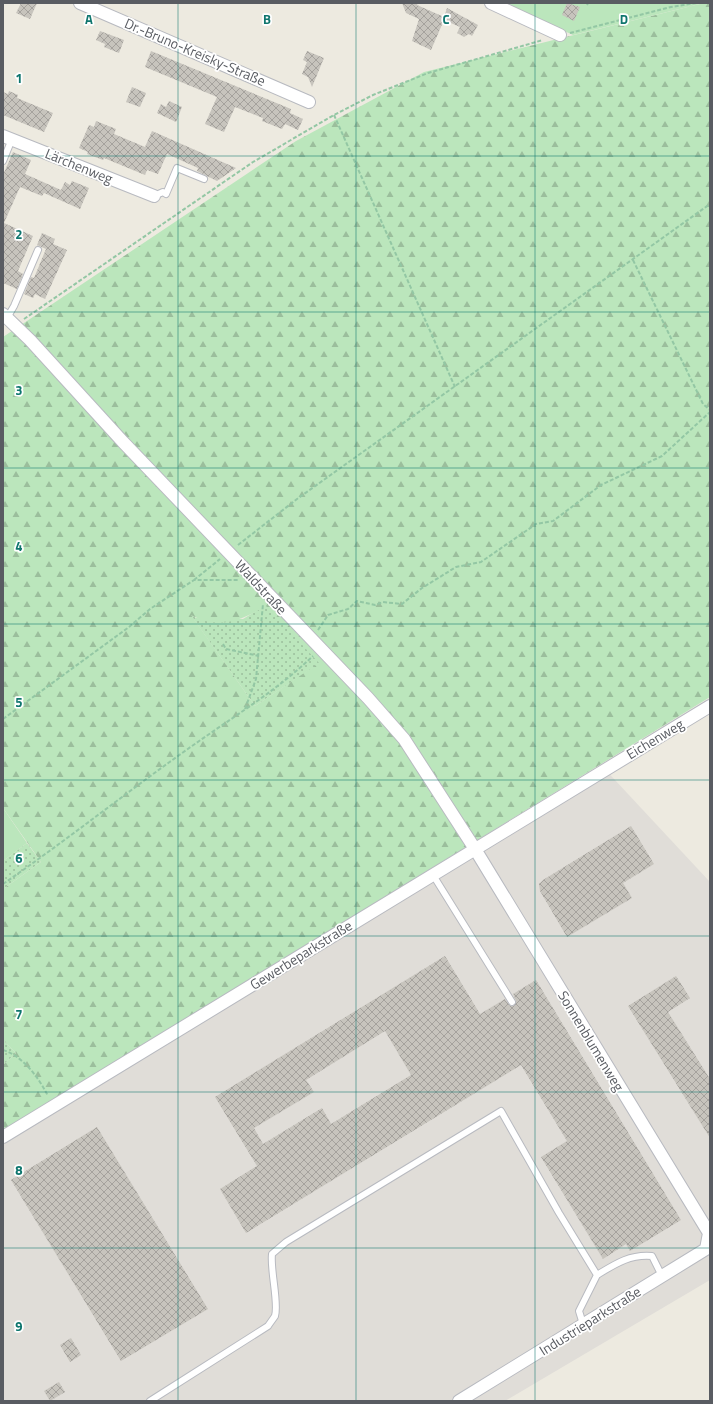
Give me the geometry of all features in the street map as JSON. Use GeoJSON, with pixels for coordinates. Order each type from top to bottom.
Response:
{"type":"FeatureCollection","features":[{"type":"Feature","properties":{"kind":"street","name":"Dr.-Bruno-Kreisky-Straße"},"geometry":{"type":"LineString","coordinates":[[80,3],[309,102]]}},
{"type":"Feature","properties":{"kind":"street"},"geometry":{"type":"LineString","coordinates":[[491,3],[560,35]]}},
{"type":"Feature","properties":{"kind":"street","name":"Lärchenweg"},"geometry":{"type":"LineString","coordinates":[[8,137],[154,196]]}},
{"type":"Feature","properties":{"kind":"street","name":"Waldstraße"},"geometry":{"type":"LineString","coordinates":[[9,319],[30,340],[122,442],[320,650],[368,698],[404,739],[475,849]]}},
{"type":"Feature","properties":{"kind":"street","name":"Eichenweg"},"geometry":{"type":"LineString","coordinates":[[599,773],[710,706]]}},
{"type":"Feature","properties":{"kind":"street","name":"Gewerbeparkstraße"},"geometry":{"type":"LineString","coordinates":[[3,1137],[599,773]]}},
{"type":"Feature","properties":{"kind":"street","name":"Sonnenblumenweg"},"geometry":{"type":"LineString","coordinates":[[475,849],[709,1233]]}},
{"type":"Feature","properties":{"kind":"street","name":"Industrieparkstraße"},"geometry":{"type":"LineString","coordinates":[[459,1401],[706,1249],[709,1233]]}},
{"type":"Feature","properties":{"kind":"lane"},"geometry":{"type":"LineString","coordinates":[[3,161],[8,137]]}},
{"type":"Feature","properties":{"kind":"lane"},"geometry":{"type":"LineString","coordinates":[[154,196],[163,192],[166,194],[177,168],[204,179]]}},
{"type":"Feature","properties":{"kind":"lane"},"geometry":{"type":"LineString","coordinates":[[9,319],[38,250]]}},
{"type":"Feature","properties":{"kind":"lane"},"geometry":{"type":"LineString","coordinates":[[433,875],[512,1002]]}},
{"type":"Feature","properties":{"kind":"lane"},"geometry":{"type":"LineString","coordinates":[[150,1401],[268,1326],[275,1315],[274,1287],[271,1268],[272,1254],[286,1242],[502,1111],[559,1213],[597,1275]]}},
{"type":"Feature","properties":{"kind":"lane"},"geometry":{"type":"LineString","coordinates":[[583,1324],[579,1311],[597,1275],[625,1258],[645,1255],[652,1256],[662,1276]]}},
{"type":"Feature","properties":{"kind":"path"},"geometry":{"type":"LineString","coordinates":[[9,319],[253,162],[334,114],[373,95],[428,73],[560,35],[671,7],[696,3]]}},
{"type":"Feature","properties":{"kind":"path"},"geometry":{"type":"LineString","coordinates":[[334,114],[455,387]]}},
{"type":"Feature","properties":{"kind":"path"},"geometry":{"type":"LineString","coordinates":[[3,719],[129,627],[150,609],[194,580],[297,499],[710,204]]}},
{"type":"Feature","properties":{"kind":"path"},"geometry":{"type":"LineString","coordinates":[[311,640],[328,615],[348,609],[357,601],[375,605],[383,602],[402,604],[422,588],[456,567],[480,562],[536,524],[553,521],[601,486],[662,456],[710,411],[703,404],[633,260]]}},
{"type":"Feature","properties":{"kind":"path"},"geometry":{"type":"LineString","coordinates":[[194,580],[255,580]]}},
{"type":"Feature","properties":{"kind":"path"},"geometry":{"type":"LineString","coordinates":[[244,710],[256,679],[262,611],[268,594]]}},
{"type":"Feature","properties":{"kind":"path"},"geometry":{"type":"LineString","coordinates":[[223,644],[226,649],[259,656]]}},
{"type":"Feature","properties":{"kind":"path"},"geometry":{"type":"LineString","coordinates":[[3,884],[244,710],[281,685],[320,650]]}},
{"type":"Feature","properties":{"kind":"path"},"geometry":{"type":"LineString","coordinates":[[3,1050],[8,1051],[27,1066],[44,1090],[52,1107]]}},
{"type":"Feature","properties":{"kind":"shaded area"},"geometry":{"type":"Polygon","coordinates":[[[601,765],[710,882],[710,1280],[505,1401],[3,1401],[3,1132],[601,765]]]}},
{"type":"Feature","properties":{"kind":"green space"},"geometry":{"type":"Polygon","coordinates":[[[503,3],[704,3],[573,35],[503,3]]]}},
{"type":"Feature","properties":{"kind":"green space"},"geometry":{"type":"Polygon","coordinates":[[[704,3],[710,3],[710,697],[3,1132],[3,1065],[16,1053],[3,1040],[3,889],[41,862],[3,808],[3,337],[296,141],[424,72],[704,3]],[[266,606],[247,616],[229,622],[211,622],[201,620],[191,615],[255,706],[319,663],[266,606]]]}},
{"type":"Feature","properties":{"kind":"green space"},"geometry":{"type":"Polygon","coordinates":[[[266,605],[320,663],[255,706],[190,614],[196,618],[243,619],[266,605]]]}},
{"type":"Feature","properties":{"kind":"green space"},"geometry":{"type":"Polygon","coordinates":[[[3,808],[27,843],[3,861],[3,808]]]}},
{"type":"Feature","properties":{"kind":"green space"},"geometry":{"type":"Polygon","coordinates":[[[27,843],[41,862],[3,889],[3,861],[27,843]]]}},
{"type":"Feature","properties":{"kind":"green space"},"geometry":{"type":"Polygon","coordinates":[[[3,1040],[16,1053],[3,1065],[3,1040]]]}},
{"type":"Feature","properties":{"kind":"building"},"geometry":{"type":"Polygon","coordinates":[[[21,3],[37,3],[30,19],[16,13],[21,3]]]}},
{"type":"Feature","properties":{"kind":"building"},"geometry":{"type":"Polygon","coordinates":[[[402,3],[418,3],[417,5],[444,17],[447,8],[478,25],[472,36],[469,34],[464,37],[457,33],[460,27],[444,20],[431,50],[412,41],[419,19],[406,13],[402,3]]]}},
{"type":"Feature","properties":{"kind":"building"},"geometry":{"type":"Polygon","coordinates":[[[567,3],[580,7],[574,21],[562,15],[567,3]]]}},
{"type":"Feature","properties":{"kind":"building"},"geometry":{"type":"Polygon","coordinates":[[[100,31],[124,40],[119,53],[104,47],[105,44],[96,40],[100,31]]]}},
{"type":"Feature","properties":{"kind":"building"},"geometry":{"type":"Polygon","coordinates":[[[151,51],[291,109],[290,113],[303,119],[298,130],[285,124],[282,129],[262,121],[263,118],[235,107],[224,132],[205,124],[217,97],[145,67],[151,51]]]}},
{"type":"Feature","properties":{"kind":"building"},"geometry":{"type":"Polygon","coordinates":[[[307,51],[324,58],[312,87],[308,77],[302,74],[307,62],[303,60],[307,51]]]}},
{"type":"Feature","properties":{"kind":"building"},"geometry":{"type":"Polygon","coordinates":[[[132,87],[146,93],[140,107],[126,102],[132,87]]]}},
{"type":"Feature","properties":{"kind":"building"},"geometry":{"type":"Polygon","coordinates":[[[9,91],[18,95],[17,98],[53,113],[44,132],[3,115],[3,92],[8,94],[9,91]]]}},
{"type":"Feature","properties":{"kind":"building"},"geometry":{"type":"Polygon","coordinates":[[[169,101],[182,107],[176,122],[157,113],[161,104],[166,107],[169,101]]]}},
{"type":"Feature","properties":{"kind":"building"},"geometry":{"type":"Polygon","coordinates":[[[96,121],[116,129],[114,134],[145,147],[152,131],[236,168],[217,181],[197,171],[198,168],[167,154],[158,174],[147,170],[145,175],[104,158],[103,160],[87,154],[88,152],[79,148],[89,125],[94,127],[96,121]]]}},
{"type":"Feature","properties":{"kind":"building"},"geometry":{"type":"Polygon","coordinates":[[[13,152],[31,160],[25,174],[61,190],[65,182],[70,185],[72,181],[89,188],[80,209],[44,193],[42,196],[20,187],[4,223],[33,236],[18,271],[23,274],[17,289],[3,283],[3,175],[13,152]]]}},
{"type":"Feature","properties":{"kind":"building"},"geometry":{"type":"Polygon","coordinates":[[[42,233],[55,239],[53,244],[67,250],[45,299],[35,294],[33,298],[24,294],[31,277],[34,278],[46,249],[37,245],[42,233]]]}},
{"type":"Feature","properties":{"kind":"building"},"geometry":{"type":"Polygon","coordinates":[[[631,826],[654,864],[623,883],[632,898],[567,937],[540,891],[539,884],[543,880],[631,826]]]}},
{"type":"Feature","properties":{"kind":"building"},"geometry":{"type":"Polygon","coordinates":[[[445,956],[480,1014],[505,999],[510,1006],[514,1006],[516,1001],[513,994],[536,980],[681,1220],[630,1251],[626,1244],[603,1259],[541,1157],[567,1141],[521,1065],[246,1233],[220,1189],[257,1166],[215,1097],[445,956]],[[385,1031],[306,1080],[314,1092],[254,1128],[263,1144],[322,1108],[331,1124],[411,1075],[385,1031]]]}},
{"type":"Feature","properties":{"kind":"building"},"geometry":{"type":"Polygon","coordinates":[[[676,976],[690,998],[668,1012],[710,1079],[710,1138],[628,1006],[676,976]]]}},
{"type":"Feature","properties":{"kind":"building"},"geometry":{"type":"Polygon","coordinates":[[[97,1127],[208,1309],[121,1361],[11,1180],[97,1127]]]}},
{"type":"Feature","properties":{"kind":"building"},"geometry":{"type":"Polygon","coordinates":[[[71,1338],[81,1355],[70,1362],[60,1345],[71,1338]]]}},
{"type":"Feature","properties":{"kind":"building"},"geometry":{"type":"Polygon","coordinates":[[[59,1382],[65,1392],[50,1401],[44,1391],[59,1382]]]}}]}
